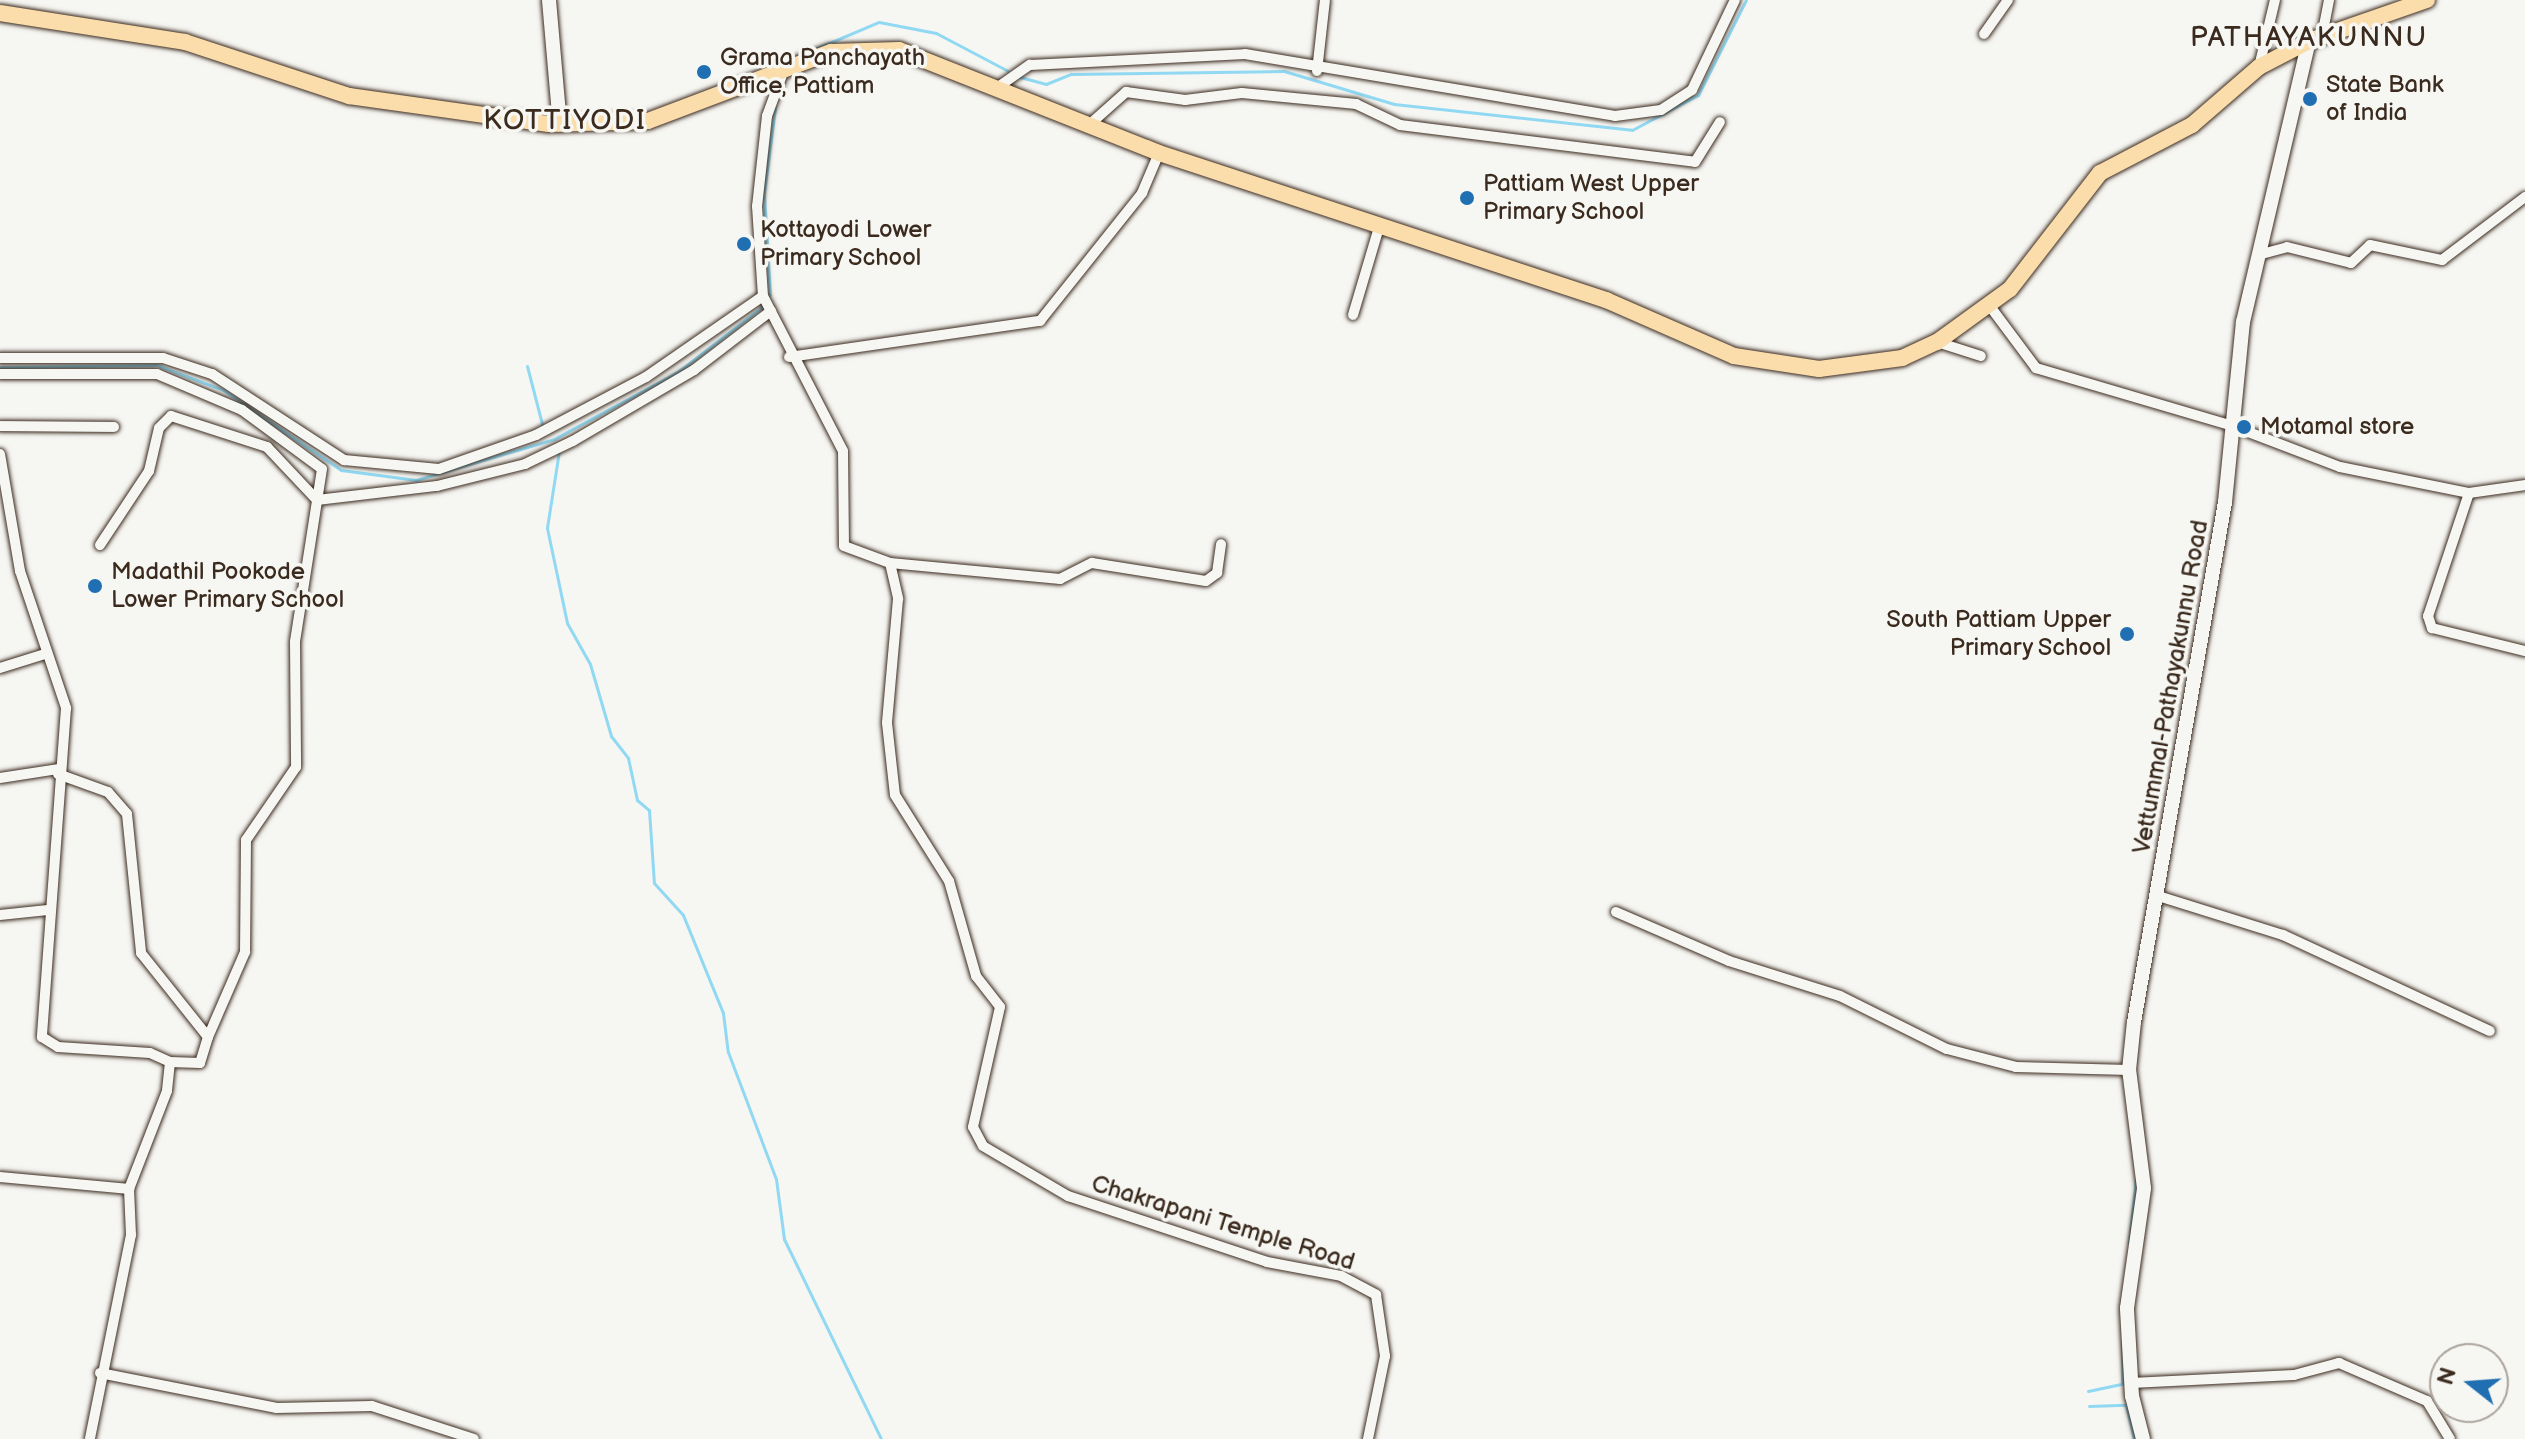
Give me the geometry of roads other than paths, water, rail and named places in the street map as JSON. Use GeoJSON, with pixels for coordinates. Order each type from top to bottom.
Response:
{"type":"FeatureCollection","features":[{"type":"Feature","properties":{"kind":"main road"},"geometry":{"type":"LineString","coordinates":[[549,0],[560,125]]}},
{"type":"Feature","properties":{"kind":"main road"},"geometry":{"type":"LineString","coordinates":[[0,13],[173,39],[349,96],[560,125],[648,121],[782,75],[831,52],[868,46],[936,61],[1159,153],[1380,224],[1774,365],[1819,369],[1902,358],[1937,342],[1989,305],[2039,256],[2075,196],[2100,173],[2192,125],[2259,67],[2316,38],[2427,0]]}},
{"type":"Feature","properties":{"kind":"main road","name":"Vettummal-Pathayakunnu Road"},"geometry":{"type":"LineString","coordinates":[[2143,1439],[2131,1383],[2127,1308],[2144,1188],[2129,1070],[2155,895],[2182,780],[2225,502],[2230,425],[2258,255],[2316,38]]}},
{"type":"Feature","properties":{"kind":"street"},"geometry":{"type":"LineString","coordinates":[[1317,71],[1325,0]]}},
{"type":"Feature","properties":{"kind":"street"},"geometry":{"type":"LineString","coordinates":[[998,87],[1030,65],[1245,54],[1317,71],[1615,116],[1661,110],[1705,72],[1735,0]]}},
{"type":"Feature","properties":{"kind":"street"},"geometry":{"type":"LineString","coordinates":[[1984,34],[2008,0]]}},
{"type":"Feature","properties":{"kind":"street"},"geometry":{"type":"LineString","coordinates":[[2259,67],[2275,0]]}},
{"type":"Feature","properties":{"kind":"street"},"geometry":{"type":"LineString","coordinates":[[2316,38],[2329,0]]}},
{"type":"Feature","properties":{"kind":"street"},"geometry":{"type":"LineString","coordinates":[[782,75],[767,116],[757,206],[763,296],[789,357],[843,451],[844,546],[890,563],[1060,579],[1092,563],[1206,581],[1217,573],[1221,544]]}},
{"type":"Feature","properties":{"kind":"street"},"geometry":{"type":"LineString","coordinates":[[1089,125],[1126,92],[1185,100],[1242,93],[1356,104],[1400,125],[1695,162],[1720,122]]}},
{"type":"Feature","properties":{"kind":"street"},"geometry":{"type":"LineString","coordinates":[[789,357],[1040,321],[1142,193],[1159,153]]}},
{"type":"Feature","properties":{"kind":"street"},"geometry":{"type":"LineString","coordinates":[[2258,255],[2287,247],[2351,263],[2370,245],[2442,260],[2525,197]]}},
{"type":"Feature","properties":{"kind":"street"},"geometry":{"type":"LineString","coordinates":[[1353,315],[1380,224]]}},
{"type":"Feature","properties":{"kind":"street"},"geometry":{"type":"LineString","coordinates":[[0,358],[163,358],[212,374],[344,460],[439,469],[536,435],[646,377],[763,296]]}},
{"type":"Feature","properties":{"kind":"street"},"geometry":{"type":"LineString","coordinates":[[1989,305],[2036,368],[2230,425],[2340,467],[2469,493],[2525,485]]}},
{"type":"Feature","properties":{"kind":"street"},"geometry":{"type":"LineString","coordinates":[[317,500],[437,486],[525,464],[694,370],[771,311]]}},
{"type":"Feature","properties":{"kind":"street"},"geometry":{"type":"LineString","coordinates":[[1937,342],[1981,356]]}},
{"type":"Feature","properties":{"kind":"street"},"geometry":{"type":"LineString","coordinates":[[0,374],[132,372],[202,391],[322,469],[295,642],[296,767],[246,840],[245,952],[200,1063],[170,1062],[150,1053],[58,1047],[42,1037],[58,772],[66,708],[45,654],[20,571],[0,454]]}},
{"type":"Feature","properties":{"kind":"street"},"geometry":{"type":"LineString","coordinates":[[100,545],[149,471],[159,428],[171,416],[267,447],[317,500]]}},
{"type":"Feature","properties":{"kind":"street"},"geometry":{"type":"LineString","coordinates":[[0,426],[114,427]]}},
{"type":"Feature","properties":{"kind":"street"},"geometry":{"type":"LineString","coordinates":[[2469,493],[2428,616],[2432,628],[2525,651]]}},
{"type":"Feature","properties":{"kind":"street","name":"Chakrapani Temple Road"},"geometry":{"type":"LineString","coordinates":[[890,563],[898,599],[887,723],[895,795],[949,881],[976,976],[1000,1007],[973,1127],[983,1146],[1068,1196],[1132,1220],[1341,1276],[1376,1295],[1385,1356],[1368,1439]]}},
{"type":"Feature","properties":{"kind":"street"},"geometry":{"type":"LineString","coordinates":[[0,668],[45,654]]}},
{"type":"Feature","properties":{"kind":"street"},"geometry":{"type":"LineString","coordinates":[[0,778],[58,772],[108,792],[127,814],[141,953],[208,1037]]}},
{"type":"Feature","properties":{"kind":"street"},"geometry":{"type":"LineString","coordinates":[[2155,895],[2283,935],[2490,1031]]}},
{"type":"Feature","properties":{"kind":"street"},"geometry":{"type":"LineString","coordinates":[[0,915],[48,910]]}},
{"type":"Feature","properties":{"kind":"street"},"geometry":{"type":"LineString","coordinates":[[1616,912],[1729,961],[1840,996],[1961,1053],[2016,1067],[2129,1070]]}},
{"type":"Feature","properties":{"kind":"street"},"geometry":{"type":"LineString","coordinates":[[90,1439],[100,1373],[131,1235],[129,1189],[167,1091],[170,1062]]}},
{"type":"Feature","properties":{"kind":"street"},"geometry":{"type":"LineString","coordinates":[[0,1177],[129,1189]]}},
{"type":"Feature","properties":{"kind":"street"},"geometry":{"type":"LineString","coordinates":[[2131,1383],[2294,1375],[2339,1363],[2427,1401],[2450,1439]]}},
{"type":"Feature","properties":{"kind":"street"},"geometry":{"type":"LineString","coordinates":[[100,1373],[276,1408],[372,1406],[474,1439]]}},
{"type":"Feature","properties":{"kind":"waterway"},"geometry":{"type":"LineString","coordinates":[[1020,77],[1046,84],[1071,74],[1284,71],[1394,104],[1632,130],[1698,95],[1746,0]]}},
{"type":"Feature","properties":{"kind":"waterway"},"geometry":{"type":"LineString","coordinates":[[796,57],[879,22],[936,33],[1008,71]]}},
{"type":"Feature","properties":{"kind":"waterway"},"geometry":{"type":"LineString","coordinates":[[770,295],[764,193],[775,108]]}},
{"type":"Feature","properties":{"kind":"waterway"},"geometry":{"type":"LineString","coordinates":[[0,367],[157,365],[223,390],[341,470],[416,480],[554,439],[679,371],[763,306]]}},
{"type":"Feature","properties":{"kind":"waterway"},"geometry":{"type":"LineString","coordinates":[[527,366],[543,428]]}},
{"type":"Feature","properties":{"kind":"waterway"},"geometry":{"type":"LineString","coordinates":[[559,451],[547,528],[567,623],[590,664],[611,736],[628,758],[637,800],[649,810],[654,883],[683,915],[723,1013],[728,1052],[776,1179],[784,1239],[881,1439]]}},
{"type":"Feature","properties":{"kind":"waterway"},"geometry":{"type":"LineString","coordinates":[[2129,1242],[2136,1178]]}},
{"type":"Feature","properties":{"kind":"waterway"},"geometry":{"type":"LineString","coordinates":[[2088,1391],[2122,1384],[2122,1341]]}},
{"type":"Feature","properties":{"kind":"waterway"},"geometry":{"type":"LineString","coordinates":[[2089,1406],[2126,1405],[2134,1439]]}},
{"type":"Feature","properties":{"kind":"place","name":"Grama Panchayath Office, Pattiam"},"geometry":{"type":"Point","coordinates":[704,72]}},
{"type":"Feature","properties":{"kind":"place","name":"State Bank of India"},"geometry":{"type":"Point","coordinates":[2310,99]}},
{"type":"Feature","properties":{"kind":"place","name":"Pattiam West Upper Primary School"},"geometry":{"type":"Point","coordinates":[1467,198]}},
{"type":"Feature","properties":{"kind":"place","name":"Kottayodi Lower Primary School"},"geometry":{"type":"Point","coordinates":[744,244]}},
{"type":"Feature","properties":{"kind":"place","name":"Motamal store"},"geometry":{"type":"Point","coordinates":[2244,427]}},
{"type":"Feature","properties":{"kind":"place","name":"Madathil Pookode Lower Primary School"},"geometry":{"type":"Point","coordinates":[95,586]}},
{"type":"Feature","properties":{"kind":"place","name":"South Pattiam Upper Primary School"},"geometry":{"type":"Point","coordinates":[2127,634]}},
{"type":"Feature","properties":{"kind":"district","name":"PATHAYAKUNNU"},"geometry":{"type":"Point","coordinates":[2309,38]}},
{"type":"Feature","properties":{"kind":"district","name":"KOTTIYODI"},"geometry":{"type":"Point","coordinates":[565,121]}}]}
